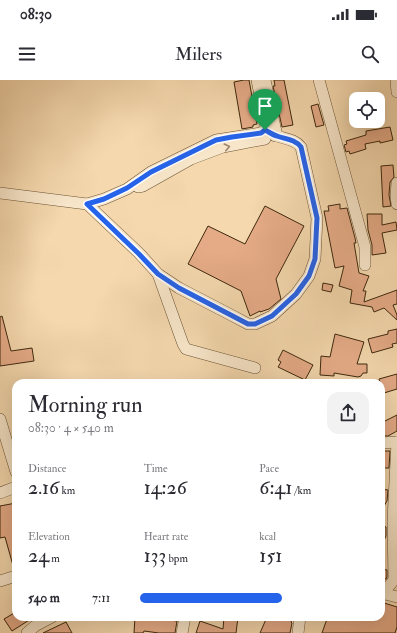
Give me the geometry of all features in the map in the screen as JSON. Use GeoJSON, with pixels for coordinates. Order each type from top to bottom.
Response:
{"type":"FeatureCollection","features":[{"type":"Feature","properties":{"kind":"street"},"geometry":{"type":"LineString","coordinates":[[257,80],[267,135]]}},
{"type":"Feature","properties":{"kind":"street"},"geometry":{"type":"LineString","coordinates":[[266,80],[276,132],[267,135]]}},
{"type":"Feature","properties":{"kind":"street"},"geometry":{"type":"LineString","coordinates":[[319,80],[365,247],[366,265]]}},
{"type":"Feature","properties":{"kind":"street"},"geometry":{"type":"LineString","coordinates":[[396,80],[397,92]]}},
{"type":"Feature","properties":{"kind":"street"},"geometry":{"type":"LineString","coordinates":[[0,193],[87,204],[104,199],[127,188],[151,172],[216,140],[261,133],[293,140],[301,147],[317,218],[315,259],[309,276],[296,294],[272,316],[255,324],[248,324],[179,288],[158,274],[87,204]]}},
{"type":"Feature","properties":{"kind":"street"},"geometry":{"type":"LineString","coordinates":[[397,183],[397,204]]}},
{"type":"Feature","properties":{"kind":"street"},"geometry":{"type":"LineString","coordinates":[[158,274],[186,349],[255,368]]}},
{"type":"Feature","properties":{"kind":"street"},"geometry":{"type":"LineString","coordinates":[[0,419],[12,449]]}},
{"type":"Feature","properties":{"kind":"street"},"geometry":{"type":"LineString","coordinates":[[385,443],[397,442],[393,520],[395,579],[385,590]]}},
{"type":"Feature","properties":{"kind":"street"},"geometry":{"type":"LineString","coordinates":[[0,493],[12,488]]}},
{"type":"Feature","properties":{"kind":"street"},"geometry":{"type":"LineString","coordinates":[[0,581],[12,577]]}},
{"type":"Feature","properties":{"kind":"street"},"geometry":{"type":"LineString","coordinates":[[385,594],[397,596]]}},
{"type":"Feature","properties":{"kind":"street"},"geometry":{"type":"LineString","coordinates":[[26,633],[44,621]]}},
{"type":"Feature","properties":{"kind":"street"},"geometry":{"type":"LineString","coordinates":[[182,633],[184,621]]}},
{"type":"Feature","properties":{"kind":"street"},"geometry":{"type":"LineString","coordinates":[[298,633],[300,621]]}},
{"type":"Feature","properties":{"kind":"building"},"geometry":{"type":"Polygon","coordinates":[[[249,80],[257,124],[253,125],[253,127],[242,129],[234,82],[249,80]]]}},
{"type":"Feature","properties":{"kind":"building"},"geometry":{"type":"Polygon","coordinates":[[[274,80],[284,80],[293,125],[282,127],[273,86],[275,86],[274,80]]]}},
{"type":"Feature","properties":{"kind":"building"},"geometry":{"type":"Polygon","coordinates":[[[318,104],[324,125],[316,127],[311,106],[318,104]]]}},
{"type":"Feature","properties":{"kind":"building"},"geometry":{"type":"Polygon","coordinates":[[[390,127],[393,140],[365,144],[366,149],[350,154],[349,151],[346,152],[344,145],[347,144],[346,141],[366,135],[366,131],[390,127]]]}},
{"type":"Feature","properties":{"kind":"building"},"geometry":{"type":"Polygon","coordinates":[[[393,165],[394,177],[390,182],[389,195],[391,206],[383,207],[381,166],[393,165]]]}},
{"type":"Feature","properties":{"kind":"building"},"geometry":{"type":"Polygon","coordinates":[[[340,204],[340,209],[347,208],[356,243],[354,243],[359,273],[369,276],[363,291],[366,291],[364,302],[397,290],[397,304],[393,305],[397,315],[397,320],[384,308],[374,312],[372,307],[350,303],[352,290],[339,286],[344,266],[335,268],[324,211],[329,211],[328,206],[340,204]]]}},
{"type":"Feature","properties":{"kind":"building"},"geometry":{"type":"Polygon","coordinates":[[[265,206],[304,226],[276,279],[281,299],[269,309],[260,311],[250,316],[241,291],[188,264],[208,226],[245,244],[265,206]]]}},
{"type":"Feature","properties":{"kind":"building"},"geometry":{"type":"Polygon","coordinates":[[[367,214],[382,214],[382,225],[396,222],[397,230],[382,233],[386,253],[372,255],[372,245],[368,230],[367,214]]]}},
{"type":"Feature","properties":{"kind":"building"},"geometry":{"type":"Polygon","coordinates":[[[323,283],[333,285],[331,292],[322,290],[323,283]]]}},
{"type":"Feature","properties":{"kind":"building"},"geometry":{"type":"Polygon","coordinates":[[[2,316],[11,351],[32,348],[34,361],[0,366],[0,317],[2,316]]]}},
{"type":"Feature","properties":{"kind":"building"},"geometry":{"type":"Polygon","coordinates":[[[397,329],[397,343],[392,344],[393,347],[372,353],[368,339],[388,334],[388,331],[397,329]]]}},
{"type":"Feature","properties":{"kind":"building"},"geometry":{"type":"Polygon","coordinates":[[[335,334],[364,342],[357,364],[367,364],[367,373],[363,373],[358,377],[334,373],[334,376],[320,375],[321,356],[330,357],[335,334]]]}},
{"type":"Feature","properties":{"kind":"building"},"geometry":{"type":"Polygon","coordinates":[[[283,350],[313,365],[306,379],[303,379],[278,367],[281,362],[278,360],[283,350]]]}},
{"type":"Feature","properties":{"kind":"building"},"geometry":{"type":"Polygon","coordinates":[[[397,374],[397,389],[385,393],[385,379],[379,379],[397,374]]]}},
{"type":"Feature","properties":{"kind":"building"},"geometry":{"type":"Polygon","coordinates":[[[397,415],[397,431],[385,436],[385,421],[397,415]]]}},
{"type":"Feature","properties":{"kind":"building"},"geometry":{"type":"Polygon","coordinates":[[[385,451],[390,451],[389,468],[385,468],[385,451]]]}},
{"type":"Feature","properties":{"kind":"building"},"geometry":{"type":"Polygon","coordinates":[[[385,490],[388,490],[387,501],[385,504],[385,490]]]}},
{"type":"Feature","properties":{"kind":"building"},"geometry":{"type":"Polygon","coordinates":[[[12,504],[12,562],[5,537],[0,538],[0,506],[12,504]]]}},
{"type":"Feature","properties":{"kind":"building"},"geometry":{"type":"Polygon","coordinates":[[[385,526],[386,527],[385,538],[385,526]]]}},
{"type":"Feature","properties":{"kind":"building"},"geometry":{"type":"Polygon","coordinates":[[[385,570],[387,570],[385,579],[385,570]]]}},
{"type":"Feature","properties":{"kind":"building"},"geometry":{"type":"Polygon","coordinates":[[[385,603],[397,607],[397,627],[395,633],[322,633],[326,621],[385,621],[385,603]]]}},
{"type":"Feature","properties":{"kind":"building"},"geometry":{"type":"Polygon","coordinates":[[[12,614],[12,621],[28,621],[12,631],[4,619],[12,614]]]}},
{"type":"Feature","properties":{"kind":"building"},"geometry":{"type":"Polygon","coordinates":[[[135,621],[177,621],[175,633],[144,631],[143,633],[134,633],[135,621]]]}},
{"type":"Feature","properties":{"kind":"building"},"geometry":{"type":"Polygon","coordinates":[[[200,621],[223,629],[224,621],[238,621],[236,633],[196,633],[200,621]]]}},
{"type":"Feature","properties":{"kind":"building"},"geometry":{"type":"Polygon","coordinates":[[[265,621],[291,621],[290,633],[260,633],[265,621]]]}},
{"type":"Feature","properties":{"kind":"building"},"geometry":{"type":"Polygon","coordinates":[[[66,622],[72,633],[43,633],[66,622]]]}},
{"type":"Feature","properties":{"kind":"route"},"geometry":{"type":"LineString","coordinates":[[265,130],[275,136],[293,140],[298,143],[303,152],[317,218],[315,259],[309,276],[296,294],[272,316],[255,324],[248,324],[179,288],[158,274],[104,219],[87,204],[104,199],[127,188],[151,172],[216,140],[261,133],[265,130]]}}]}
